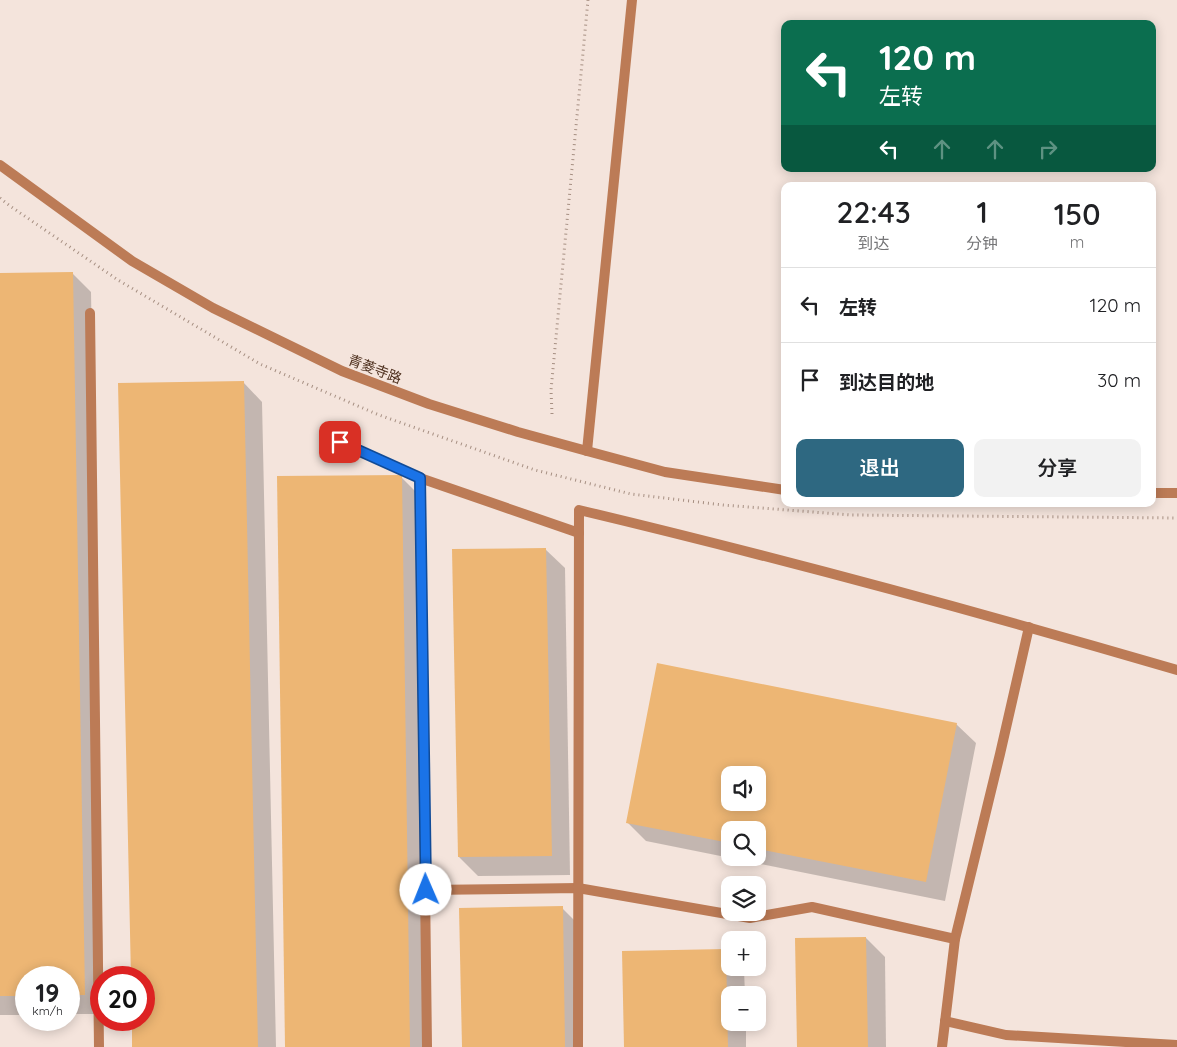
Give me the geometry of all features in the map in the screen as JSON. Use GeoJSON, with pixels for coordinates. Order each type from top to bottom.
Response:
{"type":"FeatureCollection","features":[{"type":"Feature","properties":{"kind":"street"},"geometry":{"type":"LineString","coordinates":[[587,451],[632,0]]}},
{"type":"Feature","properties":{"kind":"street","name":"青菱寺路"},"geometry":{"type":"LineString","coordinates":[[0,164],[132,261],[214,308],[342,371],[429,404],[587,451],[665,472],[781,489]]}},
{"type":"Feature","properties":{"kind":"street"},"geometry":{"type":"LineString","coordinates":[[90,313],[99,1047]]}},
{"type":"Feature","properties":{"kind":"street"},"geometry":{"type":"LineString","coordinates":[[340,442],[420,478],[578,533]]}},
{"type":"Feature","properties":{"kind":"street"},"geometry":{"type":"LineString","coordinates":[[420,478],[427,1047]]}},
{"type":"Feature","properties":{"kind":"street"},"geometry":{"type":"LineString","coordinates":[[1156,493],[1177,493]]}},
{"type":"Feature","properties":{"kind":"street"},"geometry":{"type":"LineString","coordinates":[[578,1047],[579,510],[695,538],[1029,627],[1177,670]]}},
{"type":"Feature","properties":{"kind":"street"},"geometry":{"type":"LineString","coordinates":[[942,1047],[955,939],[1029,627]]}},
{"type":"Feature","properties":{"kind":"street"},"geometry":{"type":"LineString","coordinates":[[426,890],[578,888],[750,918],[812,907],[955,939]]}},
{"type":"Feature","properties":{"kind":"street"},"geometry":{"type":"LineString","coordinates":[[945,1021],[1006,1035],[1177,1045]]}},
{"type":"Feature","properties":{"kind":"path"},"geometry":{"type":"LineString","coordinates":[[552,414],[551,390],[588,0]]}},
{"type":"Feature","properties":{"kind":"building"},"geometry":{"type":"Polygon","coordinates":[[[73,272],[85,995],[80,995],[80,966],[15,966],[15,996],[0,996],[0,273],[73,272]]]}},
{"type":"Feature","properties":{"kind":"building"},"geometry":{"type":"Polygon","coordinates":[[[244,381],[258,1047],[132,1047],[132,1031],[155,1031],[155,966],[131,966],[118,383],[244,381]]]}},
{"type":"Feature","properties":{"kind":"building"},"geometry":{"type":"Polygon","coordinates":[[[402,475],[410,1047],[285,1047],[277,476],[402,475]]]}},
{"type":"Feature","properties":{"kind":"building"},"geometry":{"type":"Polygon","coordinates":[[[546,548],[552,856],[458,857],[452,549],[546,548]]]}},
{"type":"Feature","properties":{"kind":"building"},"geometry":{"type":"Polygon","coordinates":[[[657,663],[957,723],[926,882],[766,851],[766,821],[721,821],[721,841],[626,823],[657,663]]]}},
{"type":"Feature","properties":{"kind":"building"},"geometry":{"type":"Polygon","coordinates":[[[563,906],[565,1047],[462,1047],[459,908],[563,906]]]}},
{"type":"Feature","properties":{"kind":"building"},"geometry":{"type":"Polygon","coordinates":[[[866,937],[868,1047],[797,1047],[795,938],[866,937]]]}},
{"type":"Feature","properties":{"kind":"building"},"geometry":{"type":"Polygon","coordinates":[[[721,949],[721,976],[727,976],[727,986],[721,986],[721,1031],[728,1031],[728,1047],[624,1047],[622,951],[721,949]]]}},
{"type":"Feature","properties":{"kind":"route"},"geometry":{"type":"LineString","coordinates":[[340,442],[420,478],[426,890]]}}]}
